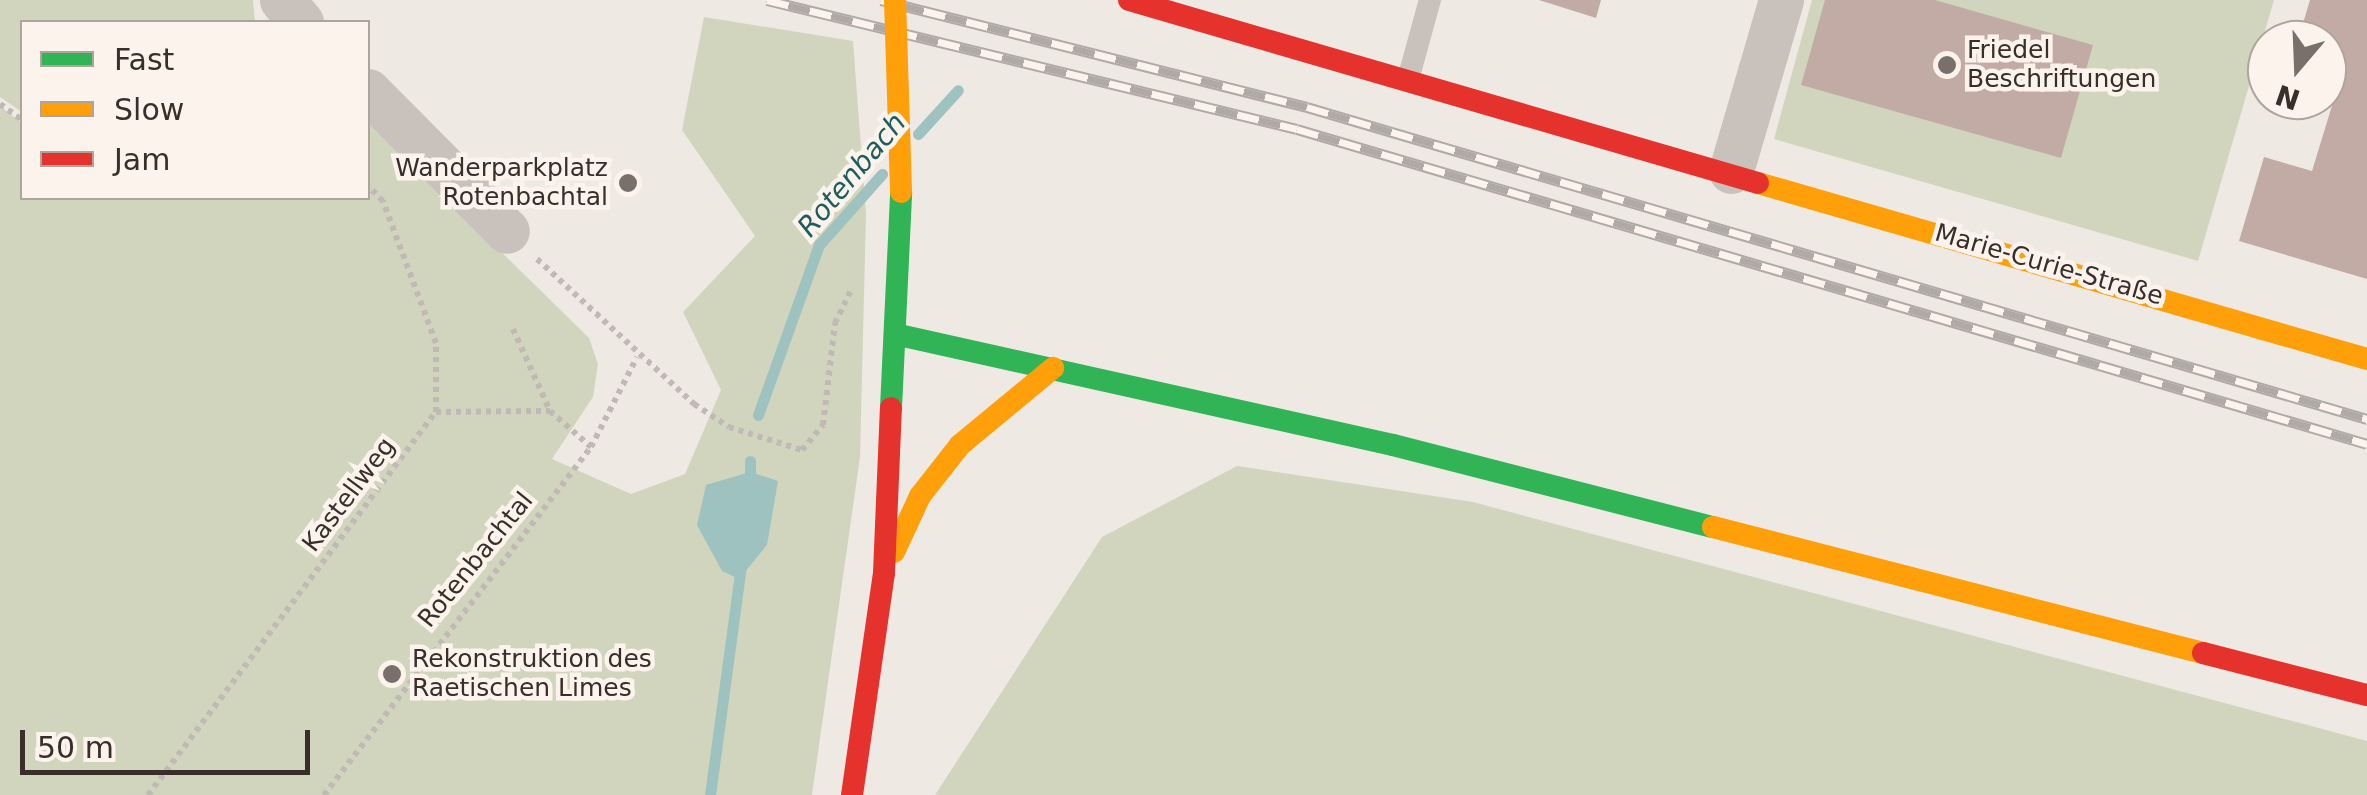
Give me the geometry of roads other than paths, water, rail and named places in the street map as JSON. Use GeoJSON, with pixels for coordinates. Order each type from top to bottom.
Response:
{"type":"FeatureCollection","features":[{"type":"Feature","properties":{"kind":"street"},"geometry":{"type":"LineString","coordinates":[[282,0],[299,20]]}},
{"type":"Feature","properties":{"kind":"street"},"geometry":{"type":"LineString","coordinates":[[852,795],[884,573],[898,336],[901,192],[896,0]]}},
{"type":"Feature","properties":{"kind":"street","name":"Marie-Curie-Straße"},"geometry":{"type":"LineString","coordinates":[[1129,0],[1409,76],[2367,359]]}},
{"type":"Feature","properties":{"kind":"street"},"geometry":{"type":"LineString","coordinates":[[1731,171],[1781,0]]}},
{"type":"Feature","properties":{"kind":"street"},"geometry":{"type":"LineString","coordinates":[[370,93],[507,231]]}},
{"type":"Feature","properties":{"kind":"street"},"geometry":{"type":"LineString","coordinates":[[898,336],[1394,445],[2367,695]]}},
{"type":"Feature","properties":{"kind":"street"},"geometry":{"type":"LineString","coordinates":[[884,573],[920,496],[960,445],[1053,368]]}},
{"type":"Feature","properties":{"kind":"lane"},"geometry":{"type":"LineString","coordinates":[[1409,76],[1430,0]]}},
{"type":"Feature","properties":{"kind":"water"},"geometry":{"type":"Polygon","coordinates":[[[750,472],[778,481],[767,545],[739,579],[722,571],[697,525],[706,485],[750,472]]]}},
{"type":"Feature","properties":{"kind":"waterway","name":"Rotenbach"},"geometry":{"type":"LineString","coordinates":[[918,134],[958,90]]}},
{"type":"Feature","properties":{"kind":"waterway","name":"Rotenbach"},"geometry":{"type":"LineString","coordinates":[[758,415],[819,245],[882,174]]}},
{"type":"Feature","properties":{"kind":"waterway","name":"Rotenbach"},"geometry":{"type":"LineString","coordinates":[[750,461],[750,483]]}},
{"type":"Feature","properties":{"kind":"waterway","name":"Rotenbach"},"geometry":{"type":"LineString","coordinates":[[710,795],[741,566]]}},
{"type":"Feature","properties":{"kind":"railway"},"geometry":{"type":"LineString","coordinates":[[767,0],[1297,129],[2367,444]]}},
{"type":"Feature","properties":{"kind":"railway"},"geometry":{"type":"LineString","coordinates":[[881,0],[1307,107],[2367,419]]}},
{"type":"Feature","properties":{"kind":"place","name":"Friedel Beschriftungen"},"geometry":{"type":"Point","coordinates":[1947,65]}},
{"type":"Feature","properties":{"kind":"place","name":"Wanderparkplatz Rotenbachtal"},"geometry":{"type":"Point","coordinates":[628,183]}},
{"type":"Feature","properties":{"kind":"place","name":"Rekonstruktion des Raetischen Limes"},"geometry":{"type":"Point","coordinates":[392,674]}}]}
